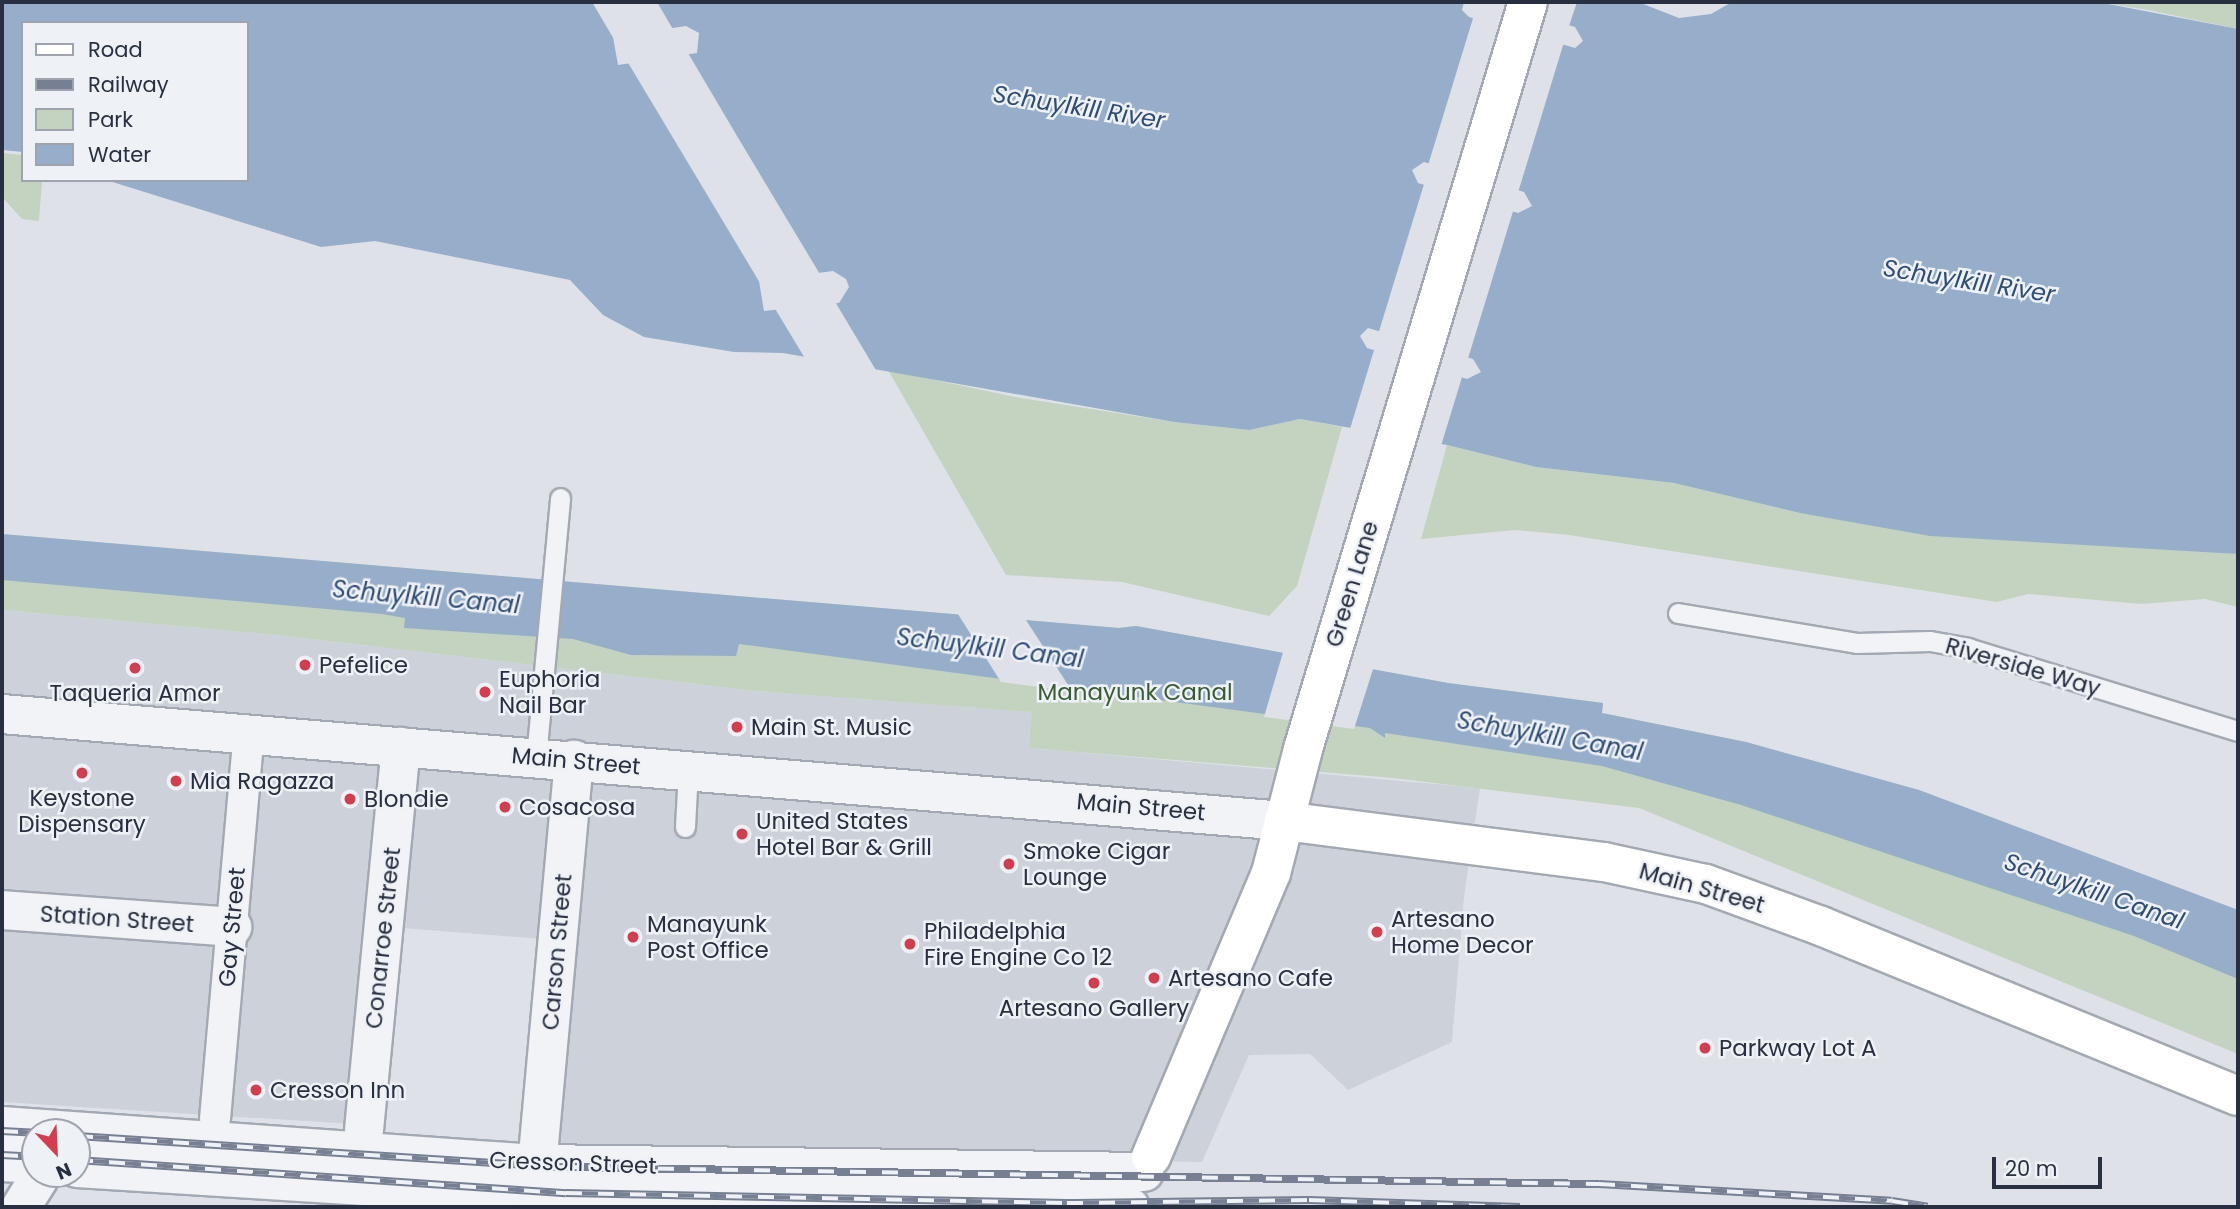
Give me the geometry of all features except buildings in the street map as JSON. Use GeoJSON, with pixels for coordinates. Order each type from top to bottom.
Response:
{"type":"FeatureCollection","features":[{"type":"Feature","properties":{"kind":"main road","name":"Green Lane"},"geometry":{"type":"LineString","coordinates":[[1148,1164],[1258,910],[1303,749],[1528,2]]}},
{"type":"Feature","properties":{"kind":"main road","name":"Main Street"},"geometry":{"type":"LineString","coordinates":[[1284,821],[1604,862],[1706,884],[1821,926],[2238,1096]]}},
{"type":"Feature","properties":{"kind":"street","name":"Main Street"},"geometry":{"type":"LineString","coordinates":[[2,715],[688,769],[1284,821]]}},
{"type":"Feature","properties":{"kind":"street","name":"Gay Street"},"geometry":{"type":"LineString","coordinates":[[215,1119],[249,734]]}},
{"type":"Feature","properties":{"kind":"street","name":"Conarroe Street"},"geometry":{"type":"LineString","coordinates":[[365,1129],[401,747]]}},
{"type":"Feature","properties":{"kind":"street","name":"Carson Street"},"geometry":{"type":"LineString","coordinates":[[539,1144],[572,899],[574,760]]}},
{"type":"Feature","properties":{"kind":"street","name":"Station Street"},"geometry":{"type":"LineString","coordinates":[[2,910],[232,927]]}},
{"type":"Feature","properties":{"kind":"street","name":"Cresson Street"},"geometry":{"type":"LineString","coordinates":[[2,1126],[536,1164],[1148,1164]]}},
{"type":"Feature","properties":{"kind":"street"},"geometry":{"type":"LineString","coordinates":[[2,1162],[21,1175]]}},
{"type":"Feature","properties":{"kind":"street","name":"Cresson Street"},"geometry":{"type":"LineString","coordinates":[[91,1169],[533,1197],[1130,1207]]}},
{"type":"Feature","properties":{"kind":"lane"},"geometry":{"type":"LineString","coordinates":[[536,758],[548,648],[559,498]]}},
{"type":"Feature","properties":{"kind":"lane","name":"Riverside Way"},"geometry":{"type":"LineString","coordinates":[[1678,613],[1857,643],[1930,641],[1968,648],[2238,731]]}},
{"type":"Feature","properties":{"kind":"lane"},"geometry":{"type":"LineString","coordinates":[[685,827],[688,769]]}},
{"type":"Feature","properties":{"kind":"shaded area"},"geometry":{"type":"Polygon","coordinates":[[[2,610],[268,634],[756,691],[1033,712],[1030,748],[1480,788],[1464,897],[1452,1042],[1348,1090],[1310,1054],[1249,1055],[1202,1162],[531,1149],[554,940],[390,927],[370,1125],[2,1102],[2,610]]]}},
{"type":"Feature","properties":{"kind":"green space"},"geometry":{"type":"Polygon","coordinates":[[[2098,2],[2238,2],[2238,29],[2148,10],[2098,2]]]}},
{"type":"Feature","properties":{"kind":"green space"},"geometry":{"type":"Polygon","coordinates":[[[2,153],[21,155],[21,182],[42,182],[39,221],[22,219],[2,197],[2,153]]]}},
{"type":"Feature","properties":{"kind":"green space"},"geometry":{"type":"Polygon","coordinates":[[[888,370],[1015,397],[1174,422],[1248,430],[1300,419],[1342,427],[1297,586],[1269,616],[1122,582],[1006,575],[888,370]]]}},
{"type":"Feature","properties":{"kind":"green space"},"geometry":{"type":"Polygon","coordinates":[[[1447,445],[1536,467],[1674,483],[1800,513],[2238,554],[2238,607],[2205,599],[2141,604],[2028,594],[1997,602],[1569,535],[1515,530],[1421,539],[1447,445]]]}},
{"type":"Feature","properties":{"kind":"green space","name":"Manayunk Canal"},"geometry":{"type":"Polygon","coordinates":[[[2,534],[1119,628],[1136,626],[1448,683],[1603,703],[1602,713],[1746,742],[1919,790],[2238,910],[2238,1054],[1639,808],[1393,778],[1029,748],[1032,712],[756,691],[268,634],[2,610],[2,534]]]}},
{"type":"Feature","properties":{"kind":"water","name":"Schuylkill River"},"geometry":{"type":"Polygon","coordinates":[[[2,2],[1464,2],[1462,10],[1469,17],[1575,48],[1583,41],[1575,27],[1492,2],[1638,2],[1679,18],[1711,14],[1732,2],[2098,2],[2238,29],[2238,554],[1930,536],[1800,513],[1674,483],[1536,467],[1447,445],[1300,419],[1249,430],[1174,422],[783,353],[734,352],[644,337],[603,315],[570,280],[375,241],[321,247],[112,182],[248,182],[248,21],[21,21],[21,152],[2,150],[2,2]],[[686,26],[613,37],[618,65],[697,53],[699,33],[686,26]],[[1424,162],[1412,170],[1418,183],[1518,213],[1532,206],[1524,192],[1424,162]],[[833,271],[759,281],[764,311],[839,303],[849,287],[846,279],[833,271]],[[1368,328],[1360,336],[1367,348],[1467,379],[1481,372],[1473,359],[1368,328]]]}},
{"type":"Feature","properties":{"kind":"water","name":"Schuylkill Canal"},"geometry":{"type":"Polygon","coordinates":[[[2,534],[1119,628],[1136,626],[1448,683],[1603,703],[1602,713],[1746,742],[1919,790],[2238,910],[2238,979],[2134,936],[1741,805],[1602,766],[1385,733],[1385,738],[1370,728],[739,644],[736,656],[631,655],[573,639],[404,628],[405,618],[382,614],[2,580],[2,534]]]}},
{"type":"Feature","properties":{"kind":"pier"},"geometry":{"type":"Polygon","coordinates":[[[592,2],[657,2],[674,31],[617,40],[618,46],[592,2]]]}},
{"type":"Feature","properties":{"kind":"pier"},"geometry":{"type":"Polygon","coordinates":[[[1488,2],[1577,2],[1568,29],[1488,2]]]}},
{"type":"Feature","properties":{"kind":"pier"},"geometry":{"type":"Polygon","coordinates":[[[1474,15],[1564,42],[1517,195],[1428,167],[1474,15]]]}},
{"type":"Feature","properties":{"kind":"pier"},"geometry":{"type":"Polygon","coordinates":[[[688,53],[821,276],[763,284],[763,288],[627,61],[688,53]]]}},
{"type":"Feature","properties":{"kind":"pier"},"geometry":{"type":"Polygon","coordinates":[[[1425,181],[1514,208],[1467,361],[1378,334],[1425,181]]]}},
{"type":"Feature","properties":{"kind":"pier"},"geometry":{"type":"Polygon","coordinates":[[[834,300],[877,372],[806,360],[774,307],[834,300]]]}},
{"type":"Feature","properties":{"kind":"pier"},"geometry":{"type":"Polygon","coordinates":[[[1375,347],[1463,374],[1437,458],[1349,431],[1375,347]]]}},
{"type":"Feature","properties":{"kind":"pier"},"geometry":{"type":"Polygon","coordinates":[[[956,611],[1024,617],[1072,691],[1001,682],[956,611]]]}},
{"type":"Feature","properties":{"kind":"pier"},"geometry":{"type":"Polygon","coordinates":[[[1284,649],[1374,666],[1354,729],[1264,717],[1284,649]]]}},
{"type":"Feature","properties":{"kind":"railway"},"geometry":{"type":"LineString","coordinates":[[2,1131],[21,1132]]}},
{"type":"Feature","properties":{"kind":"railway"},"geometry":{"type":"LineString","coordinates":[[91,1137],[562,1167],[1599,1184],[1892,1201],[1928,1207]]}},
{"type":"Feature","properties":{"kind":"railway"},"geometry":{"type":"LineString","coordinates":[[2,1155],[21,1156]]}},
{"type":"Feature","properties":{"kind":"railway"},"geometry":{"type":"LineString","coordinates":[[91,1161],[566,1193],[1067,1203],[1309,1200],[1520,1207]]}},
{"type":"Feature","properties":{"kind":"place","name":"Pefelice"},"geometry":{"type":"Point","coordinates":[305,665]}},
{"type":"Feature","properties":{"kind":"place","name":"Taqueria Amor"},"geometry":{"type":"Point","coordinates":[135,668]}},
{"type":"Feature","properties":{"kind":"place","name":"Euphoria Nail Bar"},"geometry":{"type":"Point","coordinates":[485,692]}},
{"type":"Feature","properties":{"kind":"place","name":"Main St. Music"},"geometry":{"type":"Point","coordinates":[737,727]}},
{"type":"Feature","properties":{"kind":"place","name":"Keystone Dispensary"},"geometry":{"type":"Point","coordinates":[82,773]}},
{"type":"Feature","properties":{"kind":"place","name":"Mia Ragazza"},"geometry":{"type":"Point","coordinates":[176,781]}},
{"type":"Feature","properties":{"kind":"place","name":"Blondie"},"geometry":{"type":"Point","coordinates":[350,799]}},
{"type":"Feature","properties":{"kind":"place","name":"Cosacosa"},"geometry":{"type":"Point","coordinates":[505,807]}},
{"type":"Feature","properties":{"kind":"place","name":"United States Hotel Bar & Grill"},"geometry":{"type":"Point","coordinates":[742,834]}},
{"type":"Feature","properties":{"kind":"place","name":"Smoke Cigar Lounge"},"geometry":{"type":"Point","coordinates":[1009,864]}},
{"type":"Feature","properties":{"kind":"place","name":"Artesano Home Decor"},"geometry":{"type":"Point","coordinates":[1377,932]}},
{"type":"Feature","properties":{"kind":"place","name":"Manayunk Post Office"},"geometry":{"type":"Point","coordinates":[633,937]}},
{"type":"Feature","properties":{"kind":"place","name":"Philadelphia Fire Engine Co 12"},"geometry":{"type":"Point","coordinates":[910,944]}},
{"type":"Feature","properties":{"kind":"place","name":"Artesano Cafe"},"geometry":{"type":"Point","coordinates":[1154,978]}},
{"type":"Feature","properties":{"kind":"place","name":"Artesano Gallery"},"geometry":{"type":"Point","coordinates":[1094,983]}},
{"type":"Feature","properties":{"kind":"place","name":"Parkway Lot A"},"geometry":{"type":"Point","coordinates":[1705,1048]}},
{"type":"Feature","properties":{"kind":"place","name":"Cresson Inn"},"geometry":{"type":"Point","coordinates":[256,1090]}}]}
